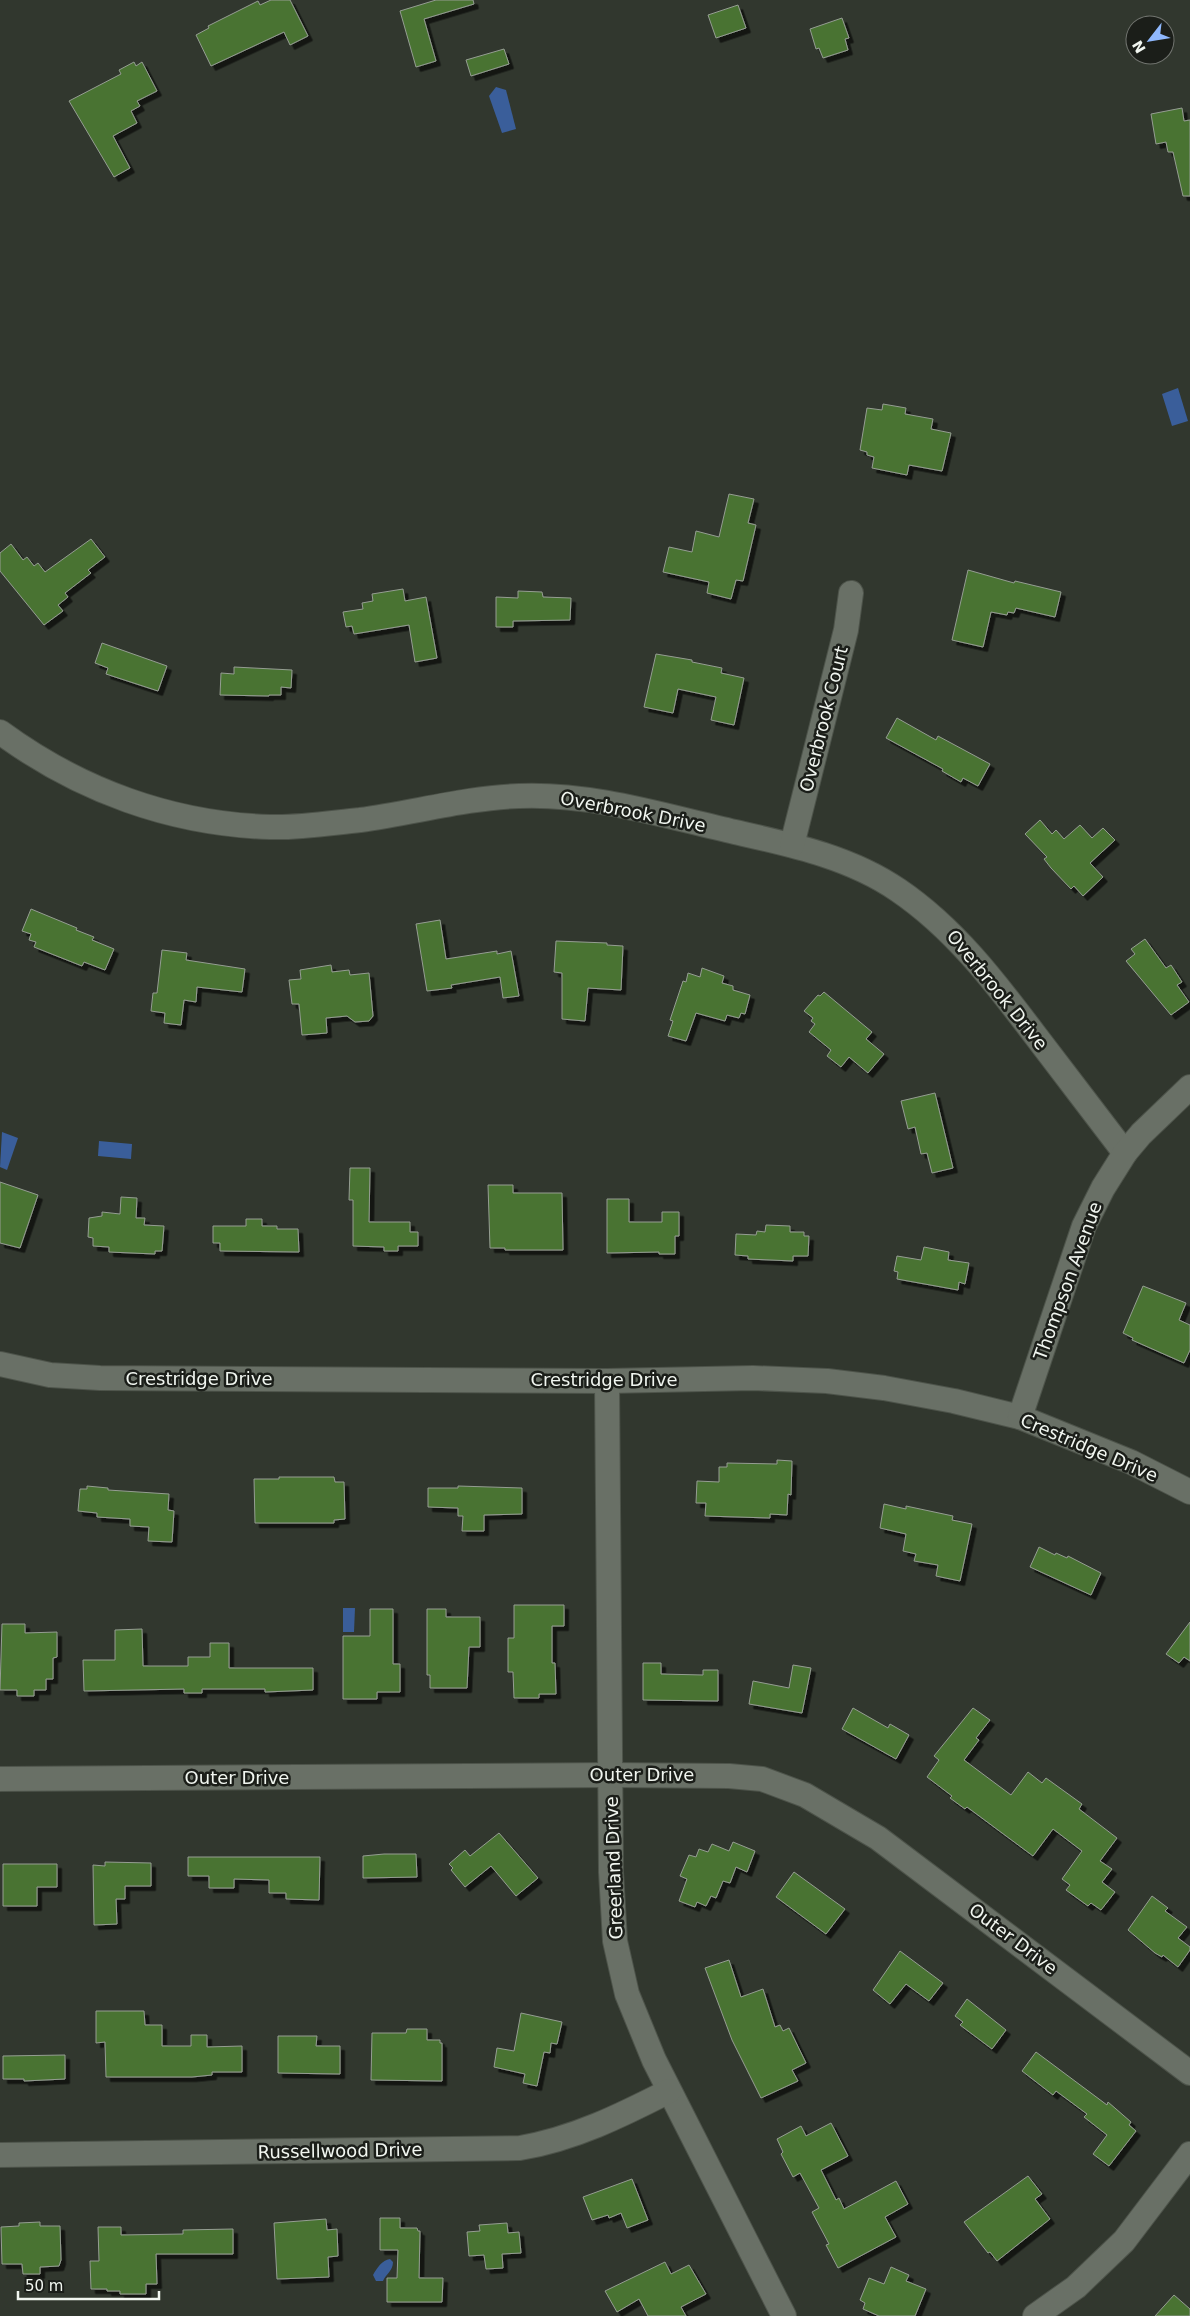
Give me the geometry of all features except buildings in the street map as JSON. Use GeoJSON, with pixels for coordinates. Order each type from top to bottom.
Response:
{"type":"FeatureCollection","features":[{"type":"Feature","properties":{"kind":"street","name":"Overbrook Court"},"geometry":{"type":"LineString","coordinates":[[792,845],[846,630],[851,593]]}},
{"type":"Feature","properties":{"kind":"street","name":"Overbrook Drive"},"geometry":{"type":"LineString","coordinates":[[0,732],[20,747],[63,772],[124,800],[168,814],[223,824],[272,827],[301,826],[362,819],[482,799],[557,796],[627,807],[792,845],[872,874],[898,890],[936,918],[958,940],[996,984],[1125,1153]]}},
{"type":"Feature","properties":{"kind":"street","name":"Thompson Avenue"},"geometry":{"type":"LineString","coordinates":[[1020,1417],[1084,1226],[1103,1188],[1125,1153],[1156,1118],[1190,1087]]}},
{"type":"Feature","properties":{"kind":"street","name":"Crestridge Drive"},"geometry":{"type":"LineString","coordinates":[[0,1364],[50,1375],[100,1378],[607,1381],[753,1378],[827,1381],[919,1395],[1020,1417],[1131,1462],[1190,1492]]}},
{"type":"Feature","properties":{"kind":"street","name":"Greerland Drive"},"geometry":{"type":"LineString","coordinates":[[607,1381],[611,1872],[619,1964],[638,2024],[669,2091],[784,2316]]}},
{"type":"Feature","properties":{"kind":"street","name":"Outer Drive"},"geometry":{"type":"LineString","coordinates":[[0,1779],[611,1775],[754,1778],[805,1795],[878,1838],[1190,2073]]}},
{"type":"Feature","properties":{"kind":"street","name":"Russellwood Drive"},"geometry":{"type":"LineString","coordinates":[[0,2155],[520,2148],[554,2141],[586,2130],[669,2091]]}},
{"type":"Feature","properties":{"kind":"street"},"geometry":{"type":"LineString","coordinates":[[1035,2316],[1076,2287],[1119,2247],[1190,2154]]}},
{"type":"Feature","properties":{"kind":"water"},"geometry":{"type":"Polygon","coordinates":[[[496,87],[506,90],[516,129],[502,133],[489,96],[496,87]]]}},
{"type":"Feature","properties":{"kind":"water"},"geometry":{"type":"Polygon","coordinates":[[[1178,388],[1188,421],[1172,426],[1162,394],[1178,388]]]}},
{"type":"Feature","properties":{"kind":"water"},"geometry":{"type":"Polygon","coordinates":[[[2,1132],[18,1138],[7,1170],[0,1167],[2,1132]]]}},
{"type":"Feature","properties":{"kind":"water"},"geometry":{"type":"Polygon","coordinates":[[[99,1141],[132,1144],[131,1159],[98,1156],[99,1141]]]}},
{"type":"Feature","properties":{"kind":"water"},"geometry":{"type":"Polygon","coordinates":[[[343,1608],[355,1608],[354,1632],[343,1632],[343,1608]]]}},
{"type":"Feature","properties":{"kind":"water"},"geometry":{"type":"Polygon","coordinates":[[[390,2259],[393,2262],[391,2270],[383,2281],[376,2281],[373,2275],[376,2270],[382,2263],[390,2259]]]}}]}
